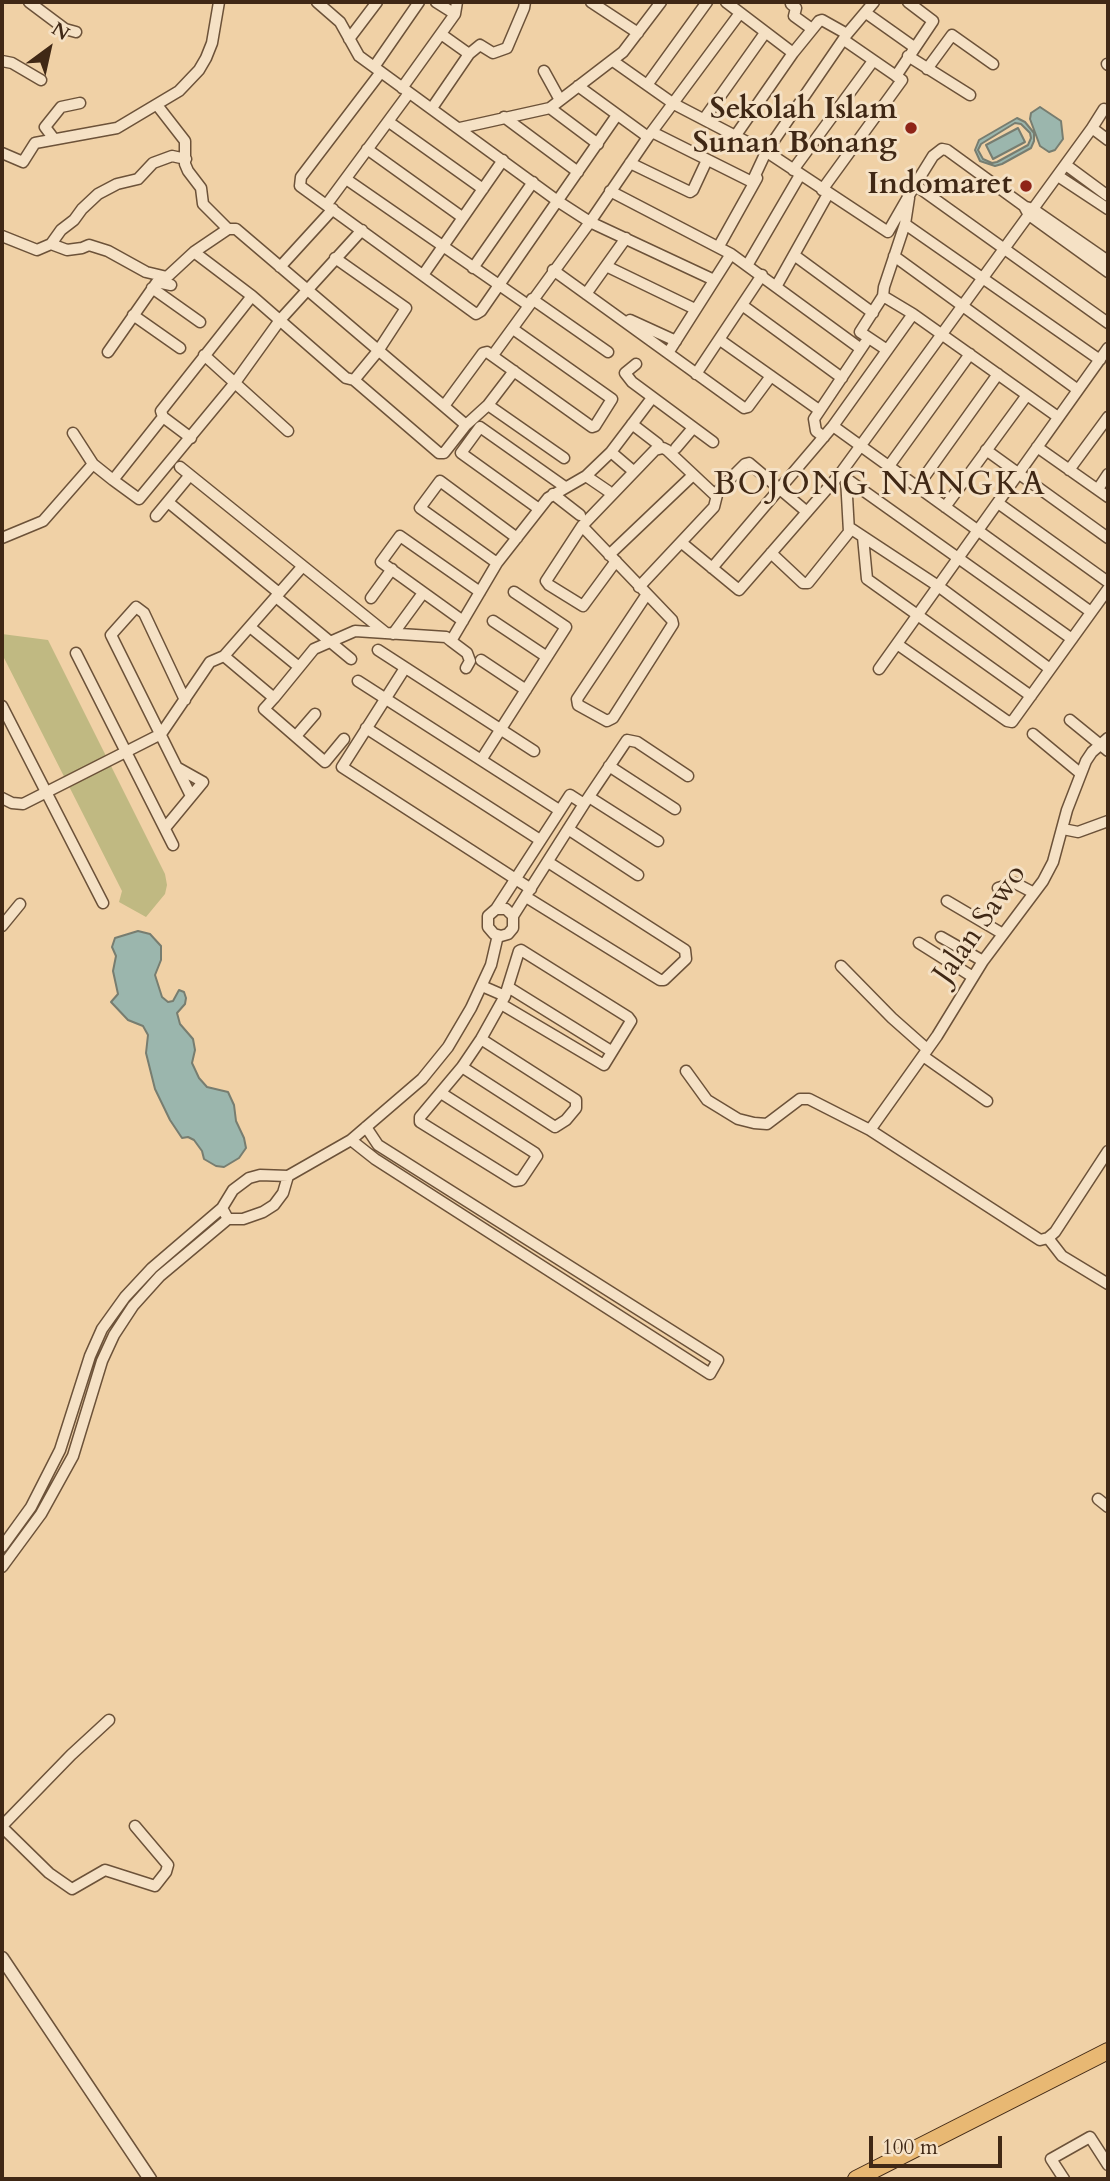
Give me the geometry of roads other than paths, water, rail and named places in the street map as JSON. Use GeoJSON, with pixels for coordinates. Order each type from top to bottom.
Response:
{"type":"FeatureCollection","features":[{"type":"Feature","properties":{"kind":"main road"},"geometry":{"type":"LineString","coordinates":[[856,2179],[1108,2051]]}},
{"type":"Feature","properties":{"kind":"street"},"geometry":{"type":"LineString","coordinates":[[29,2],[65,29],[76,32]]}},
{"type":"Feature","properties":{"kind":"street"},"geometry":{"type":"LineString","coordinates":[[32,145],[117,128],[186,85],[206,58],[212,43],[219,2]]}},
{"type":"Feature","properties":{"kind":"street"},"geometry":{"type":"LineString","coordinates":[[317,2],[340,22],[359,56],[559,202],[590,222],[715,279]]}},
{"type":"Feature","properties":{"kind":"street"},"geometry":{"type":"LineString","coordinates":[[349,39],[377,2]]}},
{"type":"Feature","properties":{"kind":"street"},"geometry":{"type":"LineString","coordinates":[[419,2],[377,70],[300,180],[300,186],[476,314],[481,311],[559,202],[617,115]]}},
{"type":"Feature","properties":{"kind":"street"},"geometry":{"type":"LineString","coordinates":[[436,2],[455,14]]}},
{"type":"Feature","properties":{"kind":"street"},"geometry":{"type":"LineString","coordinates":[[280,267],[330,207],[346,179],[389,122],[406,90],[455,14],[457,2]]}},
{"type":"Feature","properties":{"kind":"street"},"geometry":{"type":"LineString","coordinates":[[432,108],[469,54],[480,44],[493,53],[507,48],[525,2]]}},
{"type":"Feature","properties":{"kind":"street"},"geometry":{"type":"LineString","coordinates":[[591,2],[638,33]]}},
{"type":"Feature","properties":{"kind":"street"},"geometry":{"type":"LineString","coordinates":[[647,85],[707,2]]}},
{"type":"Feature","properties":{"kind":"street"},"geometry":{"type":"LineString","coordinates":[[726,2],[793,53]]}},
{"type":"Feature","properties":{"kind":"street"},"geometry":{"type":"LineString","coordinates":[[578,86],[617,115],[650,134],[752,182],[768,153],[845,37],[874,2]]}},
{"type":"Feature","properties":{"kind":"street"},"geometry":{"type":"LineString","coordinates":[[908,2],[993,64]]}},
{"type":"Feature","properties":{"kind":"street"},"geometry":{"type":"LineString","coordinates":[[460,128],[550,108],[624,52],[658,3]]}},
{"type":"Feature","properties":{"kind":"street"},"geometry":{"type":"LineString","coordinates":[[791,4],[796,8],[794,16],[812,29]]}},
{"type":"Feature","properties":{"kind":"street"},"geometry":{"type":"LineString","coordinates":[[493,355],[650,134],[740,13]]}},
{"type":"Feature","properties":{"kind":"street"},"geometry":{"type":"LineString","coordinates":[[866,13],[927,69],[970,95]]}},
{"type":"Feature","properties":{"kind":"street"},"geometry":{"type":"LineString","coordinates":[[736,135],[793,53],[819,21],[822,20],[901,80],[825,192],[777,285]]}},
{"type":"Feature","properties":{"kind":"street"},"geometry":{"type":"LineString","coordinates":[[895,76],[933,21]]}},
{"type":"Feature","properties":{"kind":"street"},"geometry":{"type":"LineString","coordinates":[[704,119],[765,33]]}},
{"type":"Feature","properties":{"kind":"street"},"geometry":{"type":"LineString","coordinates":[[441,34],[469,54]]}},
{"type":"Feature","properties":{"kind":"street"},"geometry":{"type":"LineString","coordinates":[[927,69],[952,35]]}},
{"type":"Feature","properties":{"kind":"street"},"geometry":{"type":"LineString","coordinates":[[2,61],[12,63],[41,79]]}},
{"type":"Feature","properties":{"kind":"street"},"geometry":{"type":"LineString","coordinates":[[613,61],[674,104],[768,153],[888,232],[903,230],[983,278],[1100,360]]}},
{"type":"Feature","properties":{"kind":"street"},"geometry":{"type":"LineString","coordinates":[[747,264],[797,172],[873,61]]}},
{"type":"Feature","properties":{"kind":"street"},"geometry":{"type":"LineString","coordinates":[[544,71],[560,100]]}},
{"type":"Feature","properties":{"kind":"street"},"geometry":{"type":"LineString","coordinates":[[2,153],[23,162],[35,138],[61,107],[80,103]]}},
{"type":"Feature","properties":{"kind":"street"},"geometry":{"type":"LineString","coordinates":[[156,105],[185,141],[188,171],[201,188],[203,204],[228,229]]}},
{"type":"Feature","properties":{"kind":"street"},"geometry":{"type":"LineString","coordinates":[[682,543],[738,591],[807,512],[843,476],[861,446],[1004,250],[1029,210],[1058,176],[1107,107]]}},
{"type":"Feature","properties":{"kind":"street"},"geometry":{"type":"LineString","coordinates":[[550,108],[598,144]]}},
{"type":"Feature","properties":{"kind":"street"},"geometry":{"type":"LineString","coordinates":[[504,117],[578,172]]}},
{"type":"Feature","properties":{"kind":"street"},"geometry":{"type":"LineString","coordinates":[[389,122],[483,189]]}},
{"type":"Feature","properties":{"kind":"street"},"geometry":{"type":"LineString","coordinates":[[45,127],[54,139]]}},
{"type":"Feature","properties":{"kind":"street"},"geometry":{"type":"LineString","coordinates":[[1092,128],[1108,140]]}},
{"type":"Feature","properties":{"kind":"street"},"geometry":{"type":"LineString","coordinates":[[368,149],[462,218]]}},
{"type":"Feature","properties":{"kind":"street"},"geometry":{"type":"LineString","coordinates":[[888,232],[933,156],[942,149],[957,155],[1106,265]]}},
{"type":"Feature","properties":{"kind":"street"},"geometry":{"type":"LineString","coordinates":[[719,246],[768,153]]}},
{"type":"Feature","properties":{"kind":"street"},"geometry":{"type":"LineString","coordinates":[[2,236],[37,250],[51,244],[61,230],[75,220],[98,194],[117,184],[138,179],[153,163],[162,159],[172,156],[186,159]]}},
{"type":"Feature","properties":{"kind":"street"},"geometry":{"type":"LineString","coordinates":[[423,275],[503,160]]}},
{"type":"Feature","properties":{"kind":"street"},"geometry":{"type":"LineString","coordinates":[[630,163],[690,191],[693,190],[707,160]]}},
{"type":"Feature","properties":{"kind":"street"},"geometry":{"type":"LineString","coordinates":[[1066,165],[1108,196]]}},
{"type":"Feature","properties":{"kind":"street"},"geometry":{"type":"LineString","coordinates":[[1058,176],[1108,209]]}},
{"type":"Feature","properties":{"kind":"street"},"geometry":{"type":"LineString","coordinates":[[346,179],[473,268],[608,352]]}},
{"type":"Feature","properties":{"kind":"street"},"geometry":{"type":"LineString","coordinates":[[473,268],[533,182]]}},
{"type":"Feature","properties":{"kind":"street"},"geometry":{"type":"LineString","coordinates":[[887,350],[860,330],[883,296],[913,189]]}},
{"type":"Feature","properties":{"kind":"street"},"geometry":{"type":"LineString","coordinates":[[913,189],[1108,323]]}},
{"type":"Feature","properties":{"kind":"street"},"geometry":{"type":"LineString","coordinates":[[610,191],[719,246],[777,285],[861,349]]}},
{"type":"Feature","properties":{"kind":"street"},"geometry":{"type":"LineString","coordinates":[[51,244],[67,250],[89,245],[108,251],[146,272],[167,278],[194,252],[228,229],[236,229],[466,425]]}},
{"type":"Feature","properties":{"kind":"street"},"geometry":{"type":"LineString","coordinates":[[73,433],[93,464],[135,498],[142,498],[234,384],[280,320],[362,230]]}},
{"type":"Feature","properties":{"kind":"street"},"geometry":{"type":"LineString","coordinates":[[586,294],[626,238]]}},
{"type":"Feature","properties":{"kind":"street"},"geometry":{"type":"LineString","coordinates":[[194,252],[252,296],[346,378],[354,380],[439,453],[444,453],[466,425],[488,405],[513,371]]}},
{"type":"Feature","properties":{"kind":"street"},"geometry":{"type":"LineString","coordinates":[[668,353],[731,254]]}},
{"type":"Feature","properties":{"kind":"street"},"geometry":{"type":"LineString","coordinates":[[794,256],[873,313]]}},
{"type":"Feature","properties":{"kind":"street"},"geometry":{"type":"LineString","coordinates":[[894,256],[1078,390]]}},
{"type":"Feature","properties":{"kind":"street"},"geometry":{"type":"LineString","coordinates":[[335,258],[406,307],[378,351],[354,380]]}},
{"type":"Feature","properties":{"kind":"street"},"geometry":{"type":"LineString","coordinates":[[163,296],[184,263]]}},
{"type":"Feature","properties":{"kind":"street"},"geometry":{"type":"LineString","coordinates":[[606,266],[695,310]]}},
{"type":"Feature","properties":{"kind":"street"},"geometry":{"type":"LineString","coordinates":[[553,270],[744,408],[748,407],[771,376]]}},
{"type":"Feature","properties":{"kind":"street"},"geometry":{"type":"LineString","coordinates":[[696,374],[762,275]]}},
{"type":"Feature","properties":{"kind":"street"},"geometry":{"type":"LineString","coordinates":[[108,352],[157,282],[171,285]]}},
{"type":"Feature","properties":{"kind":"street"},"geometry":{"type":"LineString","coordinates":[[152,288],[200,322]]}},
{"type":"Feature","properties":{"kind":"street"},"geometry":{"type":"LineString","coordinates":[[191,439],[163,417],[163,406],[252,296]]}},
{"type":"Feature","properties":{"kind":"street"},"geometry":{"type":"LineString","coordinates":[[883,296],[913,314],[1058,417]]}},
{"type":"Feature","properties":{"kind":"street"},"geometry":{"type":"LineString","coordinates":[[742,305],[842,378]]}},
{"type":"Feature","properties":{"kind":"street"},"geometry":{"type":"LineString","coordinates":[[611,312],[676,341]]}},
{"type":"Feature","properties":{"kind":"street"},"geometry":{"type":"LineString","coordinates":[[712,568],[833,426],[913,314]]}},
{"type":"Feature","properties":{"kind":"street"},"geometry":{"type":"LineString","coordinates":[[133,315],[180,348]]}},
{"type":"Feature","properties":{"kind":"street"},"geometry":{"type":"LineString","coordinates":[[444,407],[487,352],[592,427],[595,426],[612,399],[513,329]]}},
{"type":"Feature","properties":{"kind":"street"},"geometry":{"type":"LineString","coordinates":[[824,437],[814,426],[814,419],[869,338]]}},
{"type":"Feature","properties":{"kind":"street"},"geometry":{"type":"LineString","coordinates":[[720,340],[819,410]]}},
{"type":"Feature","properties":{"kind":"street"},"geometry":{"type":"LineString","coordinates":[[879,669],[1108,348]]}},
{"type":"Feature","properties":{"kind":"street"},"geometry":{"type":"LineString","coordinates":[[889,466],[970,354]]}},
{"type":"Feature","properties":{"kind":"street"},"geometry":{"type":"LineString","coordinates":[[204,355],[288,430]]}},
{"type":"Feature","properties":{"kind":"street"},"geometry":{"type":"LineString","coordinates":[[636,364],[625,373],[632,382],[713,442]]}},
{"type":"Feature","properties":{"kind":"street"},"geometry":{"type":"LineString","coordinates":[[917,487],[998,374]]}},
{"type":"Feature","properties":{"kind":"street"},"geometry":{"type":"LineString","coordinates":[[945,507],[1027,395]]}},
{"type":"Feature","properties":{"kind":"street"},"geometry":{"type":"LineString","coordinates":[[451,641],[497,563],[539,509],[553,494],[586,476],[611,452],[652,398]]}},
{"type":"Feature","properties":{"kind":"street"},"geometry":{"type":"LineString","coordinates":[[488,405],[564,457]]}},
{"type":"Feature","properties":{"kind":"street"},"geometry":{"type":"LineString","coordinates":[[113,480],[163,417]]}},
{"type":"Feature","properties":{"kind":"street"},"geometry":{"type":"LineString","coordinates":[[1069,470],[1108,417]]}},
{"type":"Feature","properties":{"kind":"street"},"geometry":{"type":"LineString","coordinates":[[632,424],[658,444]]}},
{"type":"Feature","properties":{"kind":"street"},"geometry":{"type":"LineString","coordinates":[[833,426],[1091,612]]}},
{"type":"Feature","properties":{"kind":"street"},"geometry":{"type":"LineString","coordinates":[[539,509],[461,453],[481,427],[565,487]]}},
{"type":"Feature","properties":{"kind":"street"},"geometry":{"type":"LineString","coordinates":[[676,448],[693,428]]}},
{"type":"Feature","properties":{"kind":"street"},"geometry":{"type":"LineString","coordinates":[[1037,447],[1108,497]]}},
{"type":"Feature","properties":{"kind":"street"},"geometry":{"type":"LineString","coordinates":[[692,476],[613,558],[583,607],[546,581],[581,520],[655,450],[667,450],[716,496]]}},
{"type":"Feature","properties":{"kind":"street"},"geometry":{"type":"LineString","coordinates":[[986,450],[1108,538]]}},
{"type":"Feature","properties":{"kind":"street"},"geometry":{"type":"LineString","coordinates":[[611,452],[632,470]]}},
{"type":"Feature","properties":{"kind":"street"},"geometry":{"type":"LineString","coordinates":[[553,494],[581,520],[613,558],[643,591],[673,624],[613,718],[607,721],[578,705],[577,699],[643,591],[715,507],[720,488],[749,463],[807,512]]}},
{"type":"Feature","properties":{"kind":"street"},"geometry":{"type":"LineString","coordinates":[[2,538],[43,522],[93,464]]}},
{"type":"Feature","properties":{"kind":"street"},"geometry":{"type":"LineString","coordinates":[[180,467],[389,634]]}},
{"type":"Feature","properties":{"kind":"street"},"geometry":{"type":"LineString","coordinates":[[1098,489],[1108,474]]}},
{"type":"Feature","properties":{"kind":"street"},"geometry":{"type":"LineString","coordinates":[[156,516],[190,475]]}},
{"type":"Feature","properties":{"kind":"street"},"geometry":{"type":"LineString","coordinates":[[586,476],[608,491]]}},
{"type":"Feature","properties":{"kind":"street"},"geometry":{"type":"LineString","coordinates":[[771,553],[806,584],[849,532],[843,476]]}},
{"type":"Feature","properties":{"kind":"street"},"geometry":{"type":"LineString","coordinates":[[843,476],[1072,639]]}},
{"type":"Feature","properties":{"kind":"street"},"geometry":{"type":"LineString","coordinates":[[497,563],[420,508],[440,481],[517,538]]}},
{"type":"Feature","properties":{"kind":"street"},"geometry":{"type":"LineString","coordinates":[[168,502],[351,659]]}},
{"type":"Feature","properties":{"kind":"street"},"geometry":{"type":"LineString","coordinates":[[999,503],[1108,582]]}},
{"type":"Feature","properties":{"kind":"street"},"geometry":{"type":"LineString","coordinates":[[850,528],[938,586],[1050,669]]}},
{"type":"Feature","properties":{"kind":"street"},"geometry":{"type":"LineString","coordinates":[[463,621],[381,562],[400,536],[480,592]]}},
{"type":"Feature","properties":{"kind":"street"},"geometry":{"type":"LineString","coordinates":[[863,537],[867,579],[1031,696]]}},
{"type":"Feature","properties":{"kind":"street"},"geometry":{"type":"LineString","coordinates":[[2,797],[12,803],[23,804],[161,734],[210,662],[224,656],[302,566]]}},
{"type":"Feature","properties":{"kind":"street"},"geometry":{"type":"LineString","coordinates":[[371,598],[391,569]]}},
{"type":"Feature","properties":{"kind":"street"},"geometry":{"type":"LineString","coordinates":[[897,643],[1007,721],[1015,720],[1108,589]]}},
{"type":"Feature","properties":{"kind":"street"},"geometry":{"type":"LineString","coordinates":[[481,760],[566,626],[514,592]]}},
{"type":"Feature","properties":{"kind":"street"},"geometry":{"type":"LineString","coordinates":[[389,634],[423,593]]}},
{"type":"Feature","properties":{"kind":"street"},"geometry":{"type":"LineString","coordinates":[[185,700],[144,613],[135,607],[111,635],[191,796]]}},
{"type":"Feature","properties":{"kind":"street"},"geometry":{"type":"LineString","coordinates":[[493,621],[547,657]]}},
{"type":"Feature","properties":{"kind":"street"},"geometry":{"type":"LineString","coordinates":[[250,627],[299,667]]}},
{"type":"Feature","properties":{"kind":"street"},"geometry":{"type":"LineString","coordinates":[[344,739],[325,762],[264,709],[314,649],[355,631],[446,637],[467,653],[470,661],[466,668]]}},
{"type":"Feature","properties":{"kind":"street"},"geometry":{"type":"LineString","coordinates":[[378,650],[534,751]]}},
{"type":"Feature","properties":{"kind":"street"},"geometry":{"type":"LineString","coordinates":[[76,653],[173,845]]}},
{"type":"Feature","properties":{"kind":"street"},"geometry":{"type":"LineString","coordinates":[[224,656],[274,698]]}},
{"type":"Feature","properties":{"kind":"street"},"geometry":{"type":"LineString","coordinates":[[481,660],[526,690]]}},
{"type":"Feature","properties":{"kind":"street"},"geometry":{"type":"LineString","coordinates":[[405,668],[342,765],[343,768],[515,878],[528,892],[660,980],[666,979],[686,959],[685,950],[548,862]]}},
{"type":"Feature","properties":{"kind":"street"},"geometry":{"type":"LineString","coordinates":[[358,681],[559,810]]}},
{"type":"Feature","properties":{"kind":"street"},"geometry":{"type":"LineString","coordinates":[[2,706],[103,903]]}},
{"type":"Feature","properties":{"kind":"street"},"geometry":{"type":"LineString","coordinates":[[296,736],[315,714]]}},
{"type":"Feature","properties":{"kind":"street"},"geometry":{"type":"LineString","coordinates":[[1070,720],[1106,745]]}},
{"type":"Feature","properties":{"kind":"street"},"geometry":{"type":"LineString","coordinates":[[366,728],[540,840]]}},
{"type":"Feature","properties":{"kind":"street"},"geometry":{"type":"LineString","coordinates":[[1033,734],[1080,773]]}},
{"type":"Feature","properties":{"kind":"street"},"geometry":{"type":"LineString","coordinates":[[513,916],[624,742],[638,741],[688,776]]}},
{"type":"Feature","properties":{"kind":"street","name":"Jalan Sawo"},"geometry":{"type":"LineString","coordinates":[[870,1130],[925,1053],[983,961],[1034,893],[1053,862],[1080,773],[1092,752],[1106,745]]}},
{"type":"Feature","properties":{"kind":"street"},"geometry":{"type":"LineString","coordinates":[[608,766],[675,809]]}},
{"type":"Feature","properties":{"kind":"street"},"geometry":{"type":"LineString","coordinates":[[164,828],[203,782],[178,768]]}},
{"type":"Feature","properties":{"kind":"street"},"geometry":{"type":"LineString","coordinates":[[496,909],[506,909],[513,916],[512,930],[506,935],[491,931],[487,923],[488,916],[496,909],[569,795],[587,801],[657,841]]}},
{"type":"Feature","properties":{"kind":"street"},"geometry":{"type":"LineString","coordinates":[[1063,829],[1078,832],[1108,821]]}},
{"type":"Feature","properties":{"kind":"street"},"geometry":{"type":"LineString","coordinates":[[568,830],[638,875]]}},
{"type":"Feature","properties":{"kind":"street"},"geometry":{"type":"LineString","coordinates":[[998,888],[1015,884],[1029,888],[1034,893]]}},
{"type":"Feature","properties":{"kind":"street"},"geometry":{"type":"LineString","coordinates":[[947,901],[1003,933]]}},
{"type":"Feature","properties":{"kind":"street"},"geometry":{"type":"LineString","coordinates":[[2,926],[20,904]]}},
{"type":"Feature","properties":{"kind":"street"},"geometry":{"type":"LineString","coordinates":[[2,1567],[41,1514],[73,1456],[102,1361],[114,1335],[133,1306],[225,1213],[233,1190],[249,1178],[260,1175],[288,1176],[351,1140],[422,1079],[441,1057],[482,986],[496,950],[498,935]]}},
{"type":"Feature","properties":{"kind":"street"},"geometry":{"type":"LineString","coordinates":[[941,937],[983,961]]}},
{"type":"Feature","properties":{"kind":"street"},"geometry":{"type":"LineString","coordinates":[[919,943],[973,977]]}},
{"type":"Feature","properties":{"kind":"street"},"geometry":{"type":"LineString","coordinates":[[441,1093],[535,1153],[537,1156],[525,1176],[515,1181],[420,1122],[420,1116],[462,1067],[481,1039],[504,996],[518,953],[521,950],[630,1019],[604,1065],[504,996]]}},
{"type":"Feature","properties":{"kind":"street"},"geometry":{"type":"LineString","coordinates":[[841,966],[925,1053],[987,1101]]}},
{"type":"Feature","properties":{"kind":"street"},"geometry":{"type":"LineString","coordinates":[[482,986],[611,1051]]}},
{"type":"Feature","properties":{"kind":"street"},"geometry":{"type":"LineString","coordinates":[[462,1067],[555,1127],[576,1108],[576,1100],[481,1039]]}},
{"type":"Feature","properties":{"kind":"street"},"geometry":{"type":"LineString","coordinates":[[686,1071],[707,1100],[738,1119],[767,1124],[800,1099],[809,1099],[870,1130],[1040,1240],[1055,1232],[1108,1151]]}},
{"type":"Feature","properties":{"kind":"street"},"geometry":{"type":"LineString","coordinates":[[351,1140],[375,1159],[710,1374],[718,1360],[382,1148],[366,1127]]}},
{"type":"Feature","properties":{"kind":"street"},"geometry":{"type":"LineString","coordinates":[[375,1159],[382,1148]]}},
{"type":"Feature","properties":{"kind":"street"},"geometry":{"type":"LineString","coordinates":[[225,1213],[243,1219],[263,1212],[274,1205],[283,1193],[288,1176]]}},
{"type":"Feature","properties":{"kind":"street"},"geometry":{"type":"LineString","coordinates":[[2,1547],[31,1507],[60,1450],[90,1356],[102,1329],[125,1297],[152,1268],[225,1213]]}},
{"type":"Feature","properties":{"kind":"street"},"geometry":{"type":"LineString","coordinates":[[1048,1238],[1059,1254],[1108,1284]]}},
{"type":"Feature","properties":{"kind":"street"},"geometry":{"type":"LineString","coordinates":[[1098,1499],[1108,1507]]}},
{"type":"Feature","properties":{"kind":"street"},"geometry":{"type":"LineString","coordinates":[[109,1720],[2,1826],[34,1859],[72,1889],[106,1870],[155,1886],[168,1865],[135,1826]]}},
{"type":"Feature","properties":{"kind":"street"},"geometry":{"type":"LineString","coordinates":[[2,1958],[149,2179]]}},
{"type":"Feature","properties":{"kind":"street"},"geometry":{"type":"LineString","coordinates":[[1064,2179],[1051,2159],[1090,2137],[1108,2165]]}},
{"type":"Feature","properties":{"kind":"water"},"geometry":{"type":"Polygon","coordinates":[[[1040,107],[1061,121],[1063,139],[1055,150],[1049,152],[1040,146],[1030,119],[1031,113],[1040,107]]]}},
{"type":"Feature","properties":{"kind":"water"},"geometry":{"type":"Polygon","coordinates":[[[1017,118],[1025,122],[1034,133],[1031,148],[995,166],[980,161],[975,150],[979,140],[1017,118]],[[1015,123],[981,144],[978,150],[983,159],[997,162],[1028,145],[1030,133],[1021,124],[1015,123]]]}},
{"type":"Feature","properties":{"kind":"water"},"geometry":{"type":"Polygon","coordinates":[[[1018,128],[1025,142],[993,159],[986,145],[1018,128]]]}},
{"type":"Feature","properties":{"kind":"water"},"geometry":{"type":"Polygon","coordinates":[[[138,931],[150,934],[161,946],[161,960],[155,975],[162,997],[168,1002],[173,1001],[179,990],[184,992],[185,1004],[177,1013],[180,1024],[193,1039],[195,1050],[192,1063],[199,1078],[207,1087],[228,1092],[234,1105],[236,1121],[246,1148],[239,1158],[224,1167],[204,1159],[194,1140],[182,1138],[155,1089],[146,1053],[148,1035],[143,1026],[128,1020],[111,1002],[118,994],[113,971],[116,956],[112,947],[115,938],[138,931]]]}},
{"type":"Feature","properties":{"kind":"place","name":"Sekolah Islam Sunan Bonang"},"geometry":{"type":"Point","coordinates":[911,128]}},
{"type":"Feature","properties":{"kind":"place","name":"Indomaret"},"geometry":{"type":"Point","coordinates":[1026,186]}},
{"type":"Feature","properties":{"kind":"district","name":"BOJONG NANGKA"},"geometry":{"type":"Point","coordinates":[880,486]}}]}
